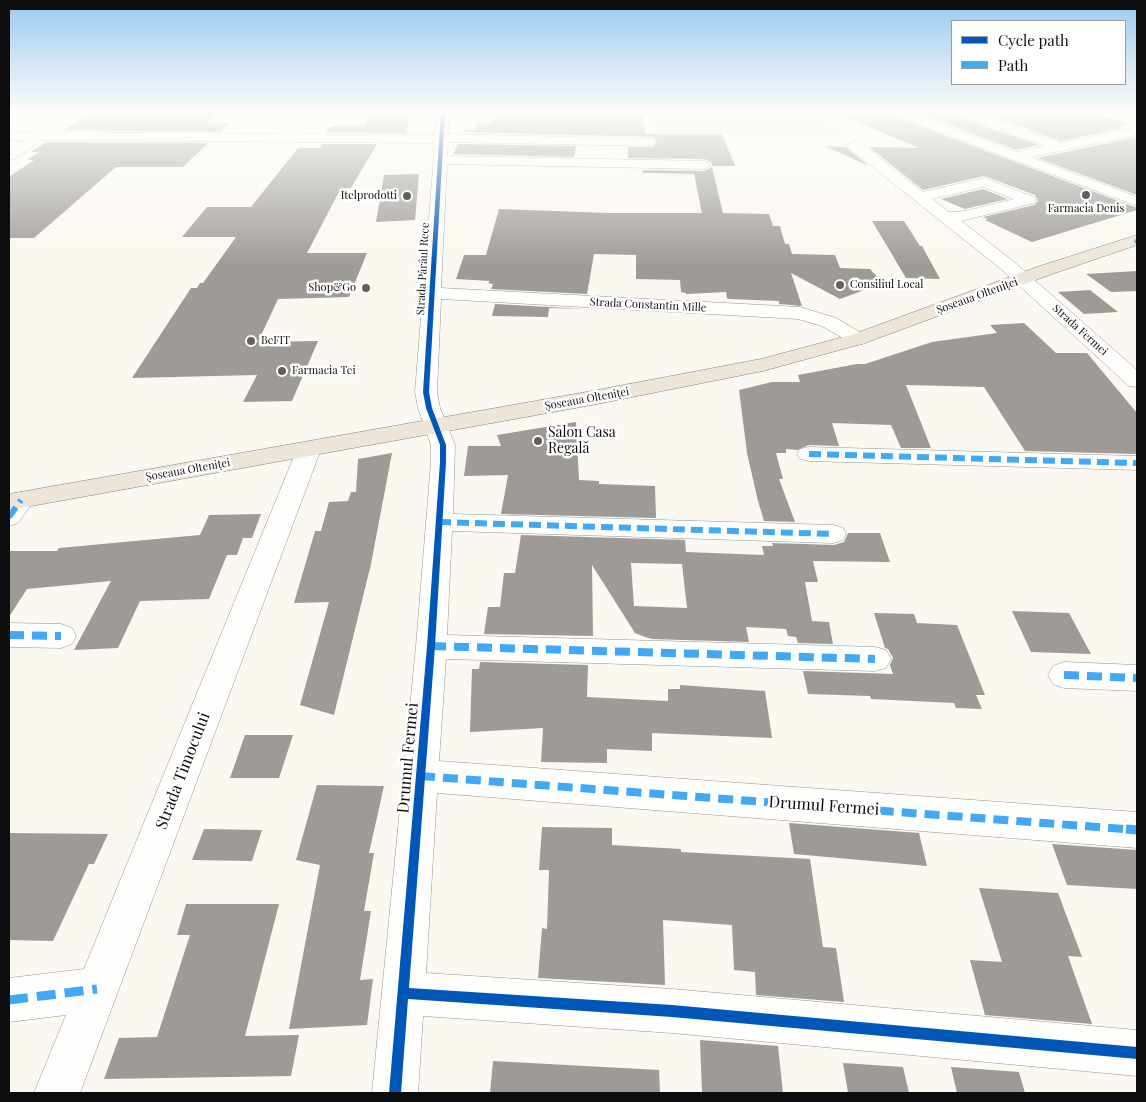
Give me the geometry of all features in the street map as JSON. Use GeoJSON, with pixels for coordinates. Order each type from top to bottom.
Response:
{"type":"FeatureCollection","features":[{"type":"Feature","properties":{"kind":"main road","name":"Șoseaua Olteniței"},"geometry":{"type":"LineString","coordinates":[[13,506],[309,449],[737,371],[789,359],[858,339],[1023,279],[1136,241]]}},
{"type":"Feature","properties":{"kind":"street","name":"Strada Pârâul Rece"},"geometry":{"type":"LineString","coordinates":[[437,426],[429,408],[426,392],[440,162]]}},
{"type":"Feature","properties":{"kind":"street","name":"Strada Fermei"},"geometry":{"type":"LineString","coordinates":[[876,162],[1023,279],[1137,381]]}},
{"type":"Feature","properties":{"kind":"street"},"geometry":{"type":"LineString","coordinates":[[1033,162],[1137,202]]}},
{"type":"Feature","properties":{"kind":"street"},"geometry":{"type":"LineString","coordinates":[[440,166],[704,165]]}},
{"type":"Feature","properties":{"kind":"street"},"geometry":{"type":"LineString","coordinates":[[440,166],[600,175]]}},
{"type":"Feature","properties":{"kind":"street"},"geometry":{"type":"LineString","coordinates":[[1054,187],[1080,180]]}},
{"type":"Feature","properties":{"kind":"street"},"geometry":{"type":"LineString","coordinates":[[920,197],[984,182],[1029,200],[966,216],[946,217]]}},
{"type":"Feature","properties":{"kind":"street"},"geometry":{"type":"LineString","coordinates":[[1019,196],[1037,192]]}},
{"type":"Feature","properties":{"kind":"street","name":"Strada Constantin Mille"},"geometry":{"type":"LineString","coordinates":[[433,293],[800,313],[822,318],[858,339]]}},
{"type":"Feature","properties":{"kind":"street","name":"Drumul Fermei"},"geometry":{"type":"LineString","coordinates":[[395,1093],[431,646],[439,522],[443,444],[437,426]]}},
{"type":"Feature","properties":{"kind":"street","name":"Strada Timocului"},"geometry":{"type":"LineString","coordinates":[[57,1093],[309,449]]}},
{"type":"Feature","properties":{"kind":"street"},"geometry":{"type":"LineString","coordinates":[[810,454],[1137,463]]}},
{"type":"Feature","properties":{"kind":"street"},"geometry":{"type":"LineString","coordinates":[[439,522],[833,534]]}},
{"type":"Feature","properties":{"kind":"street"},"geometry":{"type":"LineString","coordinates":[[9,635],[61,636]]}},
{"type":"Feature","properties":{"kind":"street"},"geometry":{"type":"LineString","coordinates":[[431,646],[875,659]]}},
{"type":"Feature","properties":{"kind":"street"},"geometry":{"type":"LineString","coordinates":[[1064,675],[1137,678]]}},
{"type":"Feature","properties":{"kind":"street","name":"Drumul Fermei"},"geometry":{"type":"LineString","coordinates":[[420,776],[1137,830]]}},
{"type":"Feature","properties":{"kind":"street"},"geometry":{"type":"LineString","coordinates":[[9,1000],[97,989]]}},
{"type":"Feature","properties":{"kind":"street"},"geometry":{"type":"LineString","coordinates":[[403,993],[473,996],[692,1012],[1137,1053]]}},
{"type":"Feature","properties":{"kind":"building"},"geometry":{"type":"Polygon","coordinates":[[[30,162],[188,162],[183,167],[116,167],[34,238],[9,238],[9,177],[30,162]]]}},
{"type":"Feature","properties":{"kind":"building"},"geometry":{"type":"Polygon","coordinates":[[[287,162],[366,162],[351,188],[341,188],[307,253],[367,253],[349,297],[278,299],[258,342],[318,341],[292,401],[243,402],[257,375],[132,378],[191,288],[197,288],[200,283],[203,283],[236,237],[182,237],[207,207],[251,207],[287,162]]]}},
{"type":"Feature","properties":{"kind":"building"},"geometry":{"type":"Polygon","coordinates":[[[734,162],[735,166],[712,166],[712,163],[734,162]]]}},
{"type":"Feature","properties":{"kind":"building"},"geometry":{"type":"Polygon","coordinates":[[[888,162],[1016,162],[1137,208],[1137,210],[1032,242],[985,220],[988,219],[983,217],[1034,205],[1038,201],[1035,195],[984,176],[923,190],[888,162]]]}},
{"type":"Feature","properties":{"kind":"building"},"geometry":{"type":"Polygon","coordinates":[[[1049,162],[1137,162],[1137,195],[1049,162]]]}},
{"type":"Feature","properties":{"kind":"building"},"geometry":{"type":"Polygon","coordinates":[[[712,167],[723,213],[769,214],[773,226],[780,226],[785,244],[789,244],[792,254],[835,255],[840,268],[870,269],[883,283],[840,299],[791,273],[802,306],[779,304],[779,301],[729,299],[726,292],[686,294],[681,292],[680,280],[636,279],[636,255],[594,254],[587,294],[491,289],[493,284],[488,283],[490,281],[456,279],[464,255],[486,255],[499,209],[609,213],[702,213],[694,174],[643,173],[642,170],[704,171],[712,167]]]}},
{"type":"Feature","properties":{"kind":"building"},"geometry":{"type":"Polygon","coordinates":[[[419,174],[415,220],[376,222],[384,175],[419,174]]]}},
{"type":"Feature","properties":{"kind":"building"},"geometry":{"type":"Polygon","coordinates":[[[983,189],[1008,199],[965,209],[941,199],[983,189]]]}},
{"type":"Feature","properties":{"kind":"building"},"geometry":{"type":"Polygon","coordinates":[[[872,221],[904,221],[920,246],[922,246],[940,279],[906,278],[872,221]]]}},
{"type":"Feature","properties":{"kind":"building"},"geometry":{"type":"Polygon","coordinates":[[[1137,271],[1137,291],[1111,292],[1086,274],[1137,271]]]}},
{"type":"Feature","properties":{"kind":"building"},"geometry":{"type":"Polygon","coordinates":[[[1090,290],[1118,312],[1084,314],[1058,292],[1090,290]]]}},
{"type":"Feature","properties":{"kind":"building"},"geometry":{"type":"Polygon","coordinates":[[[495,304],[584,309],[549,308],[548,317],[492,316],[495,304]]]}},
{"type":"Feature","properties":{"kind":"building"},"geometry":{"type":"Polygon","coordinates":[[[1024,323],[1056,353],[1087,353],[1137,413],[1137,454],[1025,451],[984,387],[906,385],[931,448],[901,448],[891,425],[832,423],[839,446],[809,445],[797,450],[786,449],[786,453],[776,453],[783,479],[779,479],[795,522],[764,521],[747,453],[739,390],[772,382],[800,382],[798,375],[865,364],[932,342],[997,333],[990,325],[1024,323]]]}},
{"type":"Feature","properties":{"kind":"building"},"geometry":{"type":"Polygon","coordinates":[[[576,422],[579,480],[599,481],[599,484],[655,486],[656,518],[501,514],[508,475],[464,476],[468,446],[501,446],[497,435],[576,422]]]}},
{"type":"Feature","properties":{"kind":"building"},"geometry":{"type":"Polygon","coordinates":[[[392,453],[371,564],[334,715],[300,705],[329,602],[294,603],[315,531],[321,531],[329,502],[348,501],[351,492],[356,492],[358,459],[392,453]]]}},
{"type":"Feature","properties":{"kind":"building"},"geometry":{"type":"Polygon","coordinates":[[[261,514],[252,538],[243,538],[237,555],[227,555],[209,599],[140,601],[118,648],[74,650],[111,581],[27,589],[9,617],[9,551],[57,551],[59,548],[200,535],[209,515],[261,514]]]}},
{"type":"Feature","properties":{"kind":"building"},"geometry":{"type":"Polygon","coordinates":[[[848,533],[880,533],[890,562],[813,561],[818,582],[805,582],[812,621],[829,622],[833,644],[798,643],[796,637],[788,636],[786,629],[746,627],[749,642],[652,639],[645,637],[635,633],[592,565],[593,636],[484,634],[488,607],[500,607],[504,573],[515,573],[521,535],[685,540],[686,552],[764,555],[762,546],[773,546],[772,543],[834,545],[844,542],[848,533]],[[631,563],[634,606],[687,608],[682,564],[631,563]]]}},
{"type":"Feature","properties":{"kind":"building"},"geometry":{"type":"Polygon","coordinates":[[[1012,611],[1069,613],[1091,654],[1031,652],[1012,611]]]}},
{"type":"Feature","properties":{"kind":"building"},"geometry":{"type":"Polygon","coordinates":[[[874,613],[914,614],[917,623],[957,625],[985,695],[976,695],[982,709],[956,708],[954,703],[871,699],[870,696],[808,694],[803,671],[893,674],[890,665],[893,658],[888,649],[885,648],[874,613]]]}},
{"type":"Feature","properties":{"kind":"building"},"geometry":{"type":"Polygon","coordinates":[[[480,662],[588,665],[587,697],[668,701],[668,689],[680,689],[680,685],[765,691],[772,738],[652,733],[652,751],[607,749],[607,763],[541,762],[543,728],[470,732],[472,669],[479,669],[480,662]]]}},
{"type":"Feature","properties":{"kind":"building"},"geometry":{"type":"Polygon","coordinates":[[[245,735],[293,735],[279,778],[230,778],[245,735]]]}},
{"type":"Feature","properties":{"kind":"building"},"geometry":{"type":"Polygon","coordinates":[[[317,785],[384,786],[369,853],[374,853],[364,911],[371,911],[360,980],[373,979],[367,1025],[289,1029],[320,865],[296,860],[317,785]]]}},
{"type":"Feature","properties":{"kind":"building"},"geometry":{"type":"Polygon","coordinates":[[[789,823],[919,833],[927,866],[794,854],[789,823]]]}},
{"type":"Feature","properties":{"kind":"building"},"geometry":{"type":"Polygon","coordinates":[[[542,827],[612,828],[612,845],[681,849],[681,852],[810,859],[823,947],[836,948],[844,1002],[756,995],[755,972],[734,970],[732,925],[663,920],[665,985],[538,978],[542,928],[547,929],[549,870],[539,870],[542,827]]]}},
{"type":"Feature","properties":{"kind":"building"},"geometry":{"type":"Polygon","coordinates":[[[204,829],[262,830],[252,861],[192,860],[204,829]]]}},
{"type":"Feature","properties":{"kind":"building"},"geometry":{"type":"Polygon","coordinates":[[[9,833],[108,834],[94,864],[89,864],[53,941],[9,940],[9,833]]]}},
{"type":"Feature","properties":{"kind":"building"},"geometry":{"type":"Polygon","coordinates":[[[1052,844],[1137,850],[1137,889],[1067,885],[1052,844]]]}},
{"type":"Feature","properties":{"kind":"building"},"geometry":{"type":"Polygon","coordinates":[[[979,888],[1058,893],[1082,957],[1068,956],[1092,1024],[985,1015],[970,960],[1002,962],[979,888]]]}},
{"type":"Feature","properties":{"kind":"building"},"geometry":{"type":"Polygon","coordinates":[[[186,904],[279,904],[245,1036],[299,1035],[291,1076],[104,1079],[119,1038],[157,1037],[190,935],[177,935],[186,904]]]}},
{"type":"Feature","properties":{"kind":"building"},"geometry":{"type":"Polygon","coordinates":[[[700,1040],[778,1046],[783,1093],[702,1093],[700,1040]]]}},
{"type":"Feature","properties":{"kind":"building"},"geometry":{"type":"Polygon","coordinates":[[[493,1061],[659,1070],[660,1093],[490,1093],[493,1061]]]}},
{"type":"Feature","properties":{"kind":"building"},"geometry":{"type":"Polygon","coordinates":[[[843,1063],[903,1067],[909,1093],[848,1093],[843,1063]]]}},
{"type":"Feature","properties":{"kind":"building"},"geometry":{"type":"Polygon","coordinates":[[[951,1067],[1019,1072],[1025,1093],[957,1093],[951,1067]]]}},
{"type":"Feature","properties":{"kind":"marked path"},"geometry":{"type":"LineString","coordinates":[[809,454],[1137,463]]}},
{"type":"Feature","properties":{"kind":"marked path"},"geometry":{"type":"LineString","coordinates":[[9,517],[21,500]]}},
{"type":"Feature","properties":{"kind":"marked path"},"geometry":{"type":"LineString","coordinates":[[439,522],[833,534]]}},
{"type":"Feature","properties":{"kind":"marked path"},"geometry":{"type":"LineString","coordinates":[[9,635],[61,636]]}},
{"type":"Feature","properties":{"kind":"marked path"},"geometry":{"type":"LineString","coordinates":[[431,646],[875,659]]}},
{"type":"Feature","properties":{"kind":"marked path"},"geometry":{"type":"LineString","coordinates":[[1064,675],[1137,678]]}},
{"type":"Feature","properties":{"kind":"marked path"},"geometry":{"type":"LineString","coordinates":[[420,776],[1137,830]]}},
{"type":"Feature","properties":{"kind":"marked path"},"geometry":{"type":"LineString","coordinates":[[9,1000],[97,989]]}},
{"type":"Feature","properties":{"kind":"cycle path"},"geometry":{"type":"LineString","coordinates":[[395,1093],[431,646],[443,462],[443,445],[429,408],[426,392],[440,162]]}},
{"type":"Feature","properties":{"kind":"cycle path"},"geometry":{"type":"LineString","coordinates":[[403,993],[672,1011],[1137,1053]]}},
{"type":"Feature","properties":{"kind":"place","name":"Farmacia Denis"},"geometry":{"type":"Point","coordinates":[1086,195]}},
{"type":"Feature","properties":{"kind":"place","name":"Itelprodotti"},"geometry":{"type":"Point","coordinates":[407,196]}},
{"type":"Feature","properties":{"kind":"place","name":"Consiliul Local"},"geometry":{"type":"Point","coordinates":[840,285]}},
{"type":"Feature","properties":{"kind":"place","name":"Shop&Go"},"geometry":{"type":"Point","coordinates":[366,288]}},
{"type":"Feature","properties":{"kind":"place","name":"BeFIT"},"geometry":{"type":"Point","coordinates":[251,341]}},
{"type":"Feature","properties":{"kind":"place","name":"Farmacia Tei"},"geometry":{"type":"Point","coordinates":[282,371]}},
{"type":"Feature","properties":{"kind":"place","name":"Salon Casa Regală"},"geometry":{"type":"Point","coordinates":[538,441]}}]}
